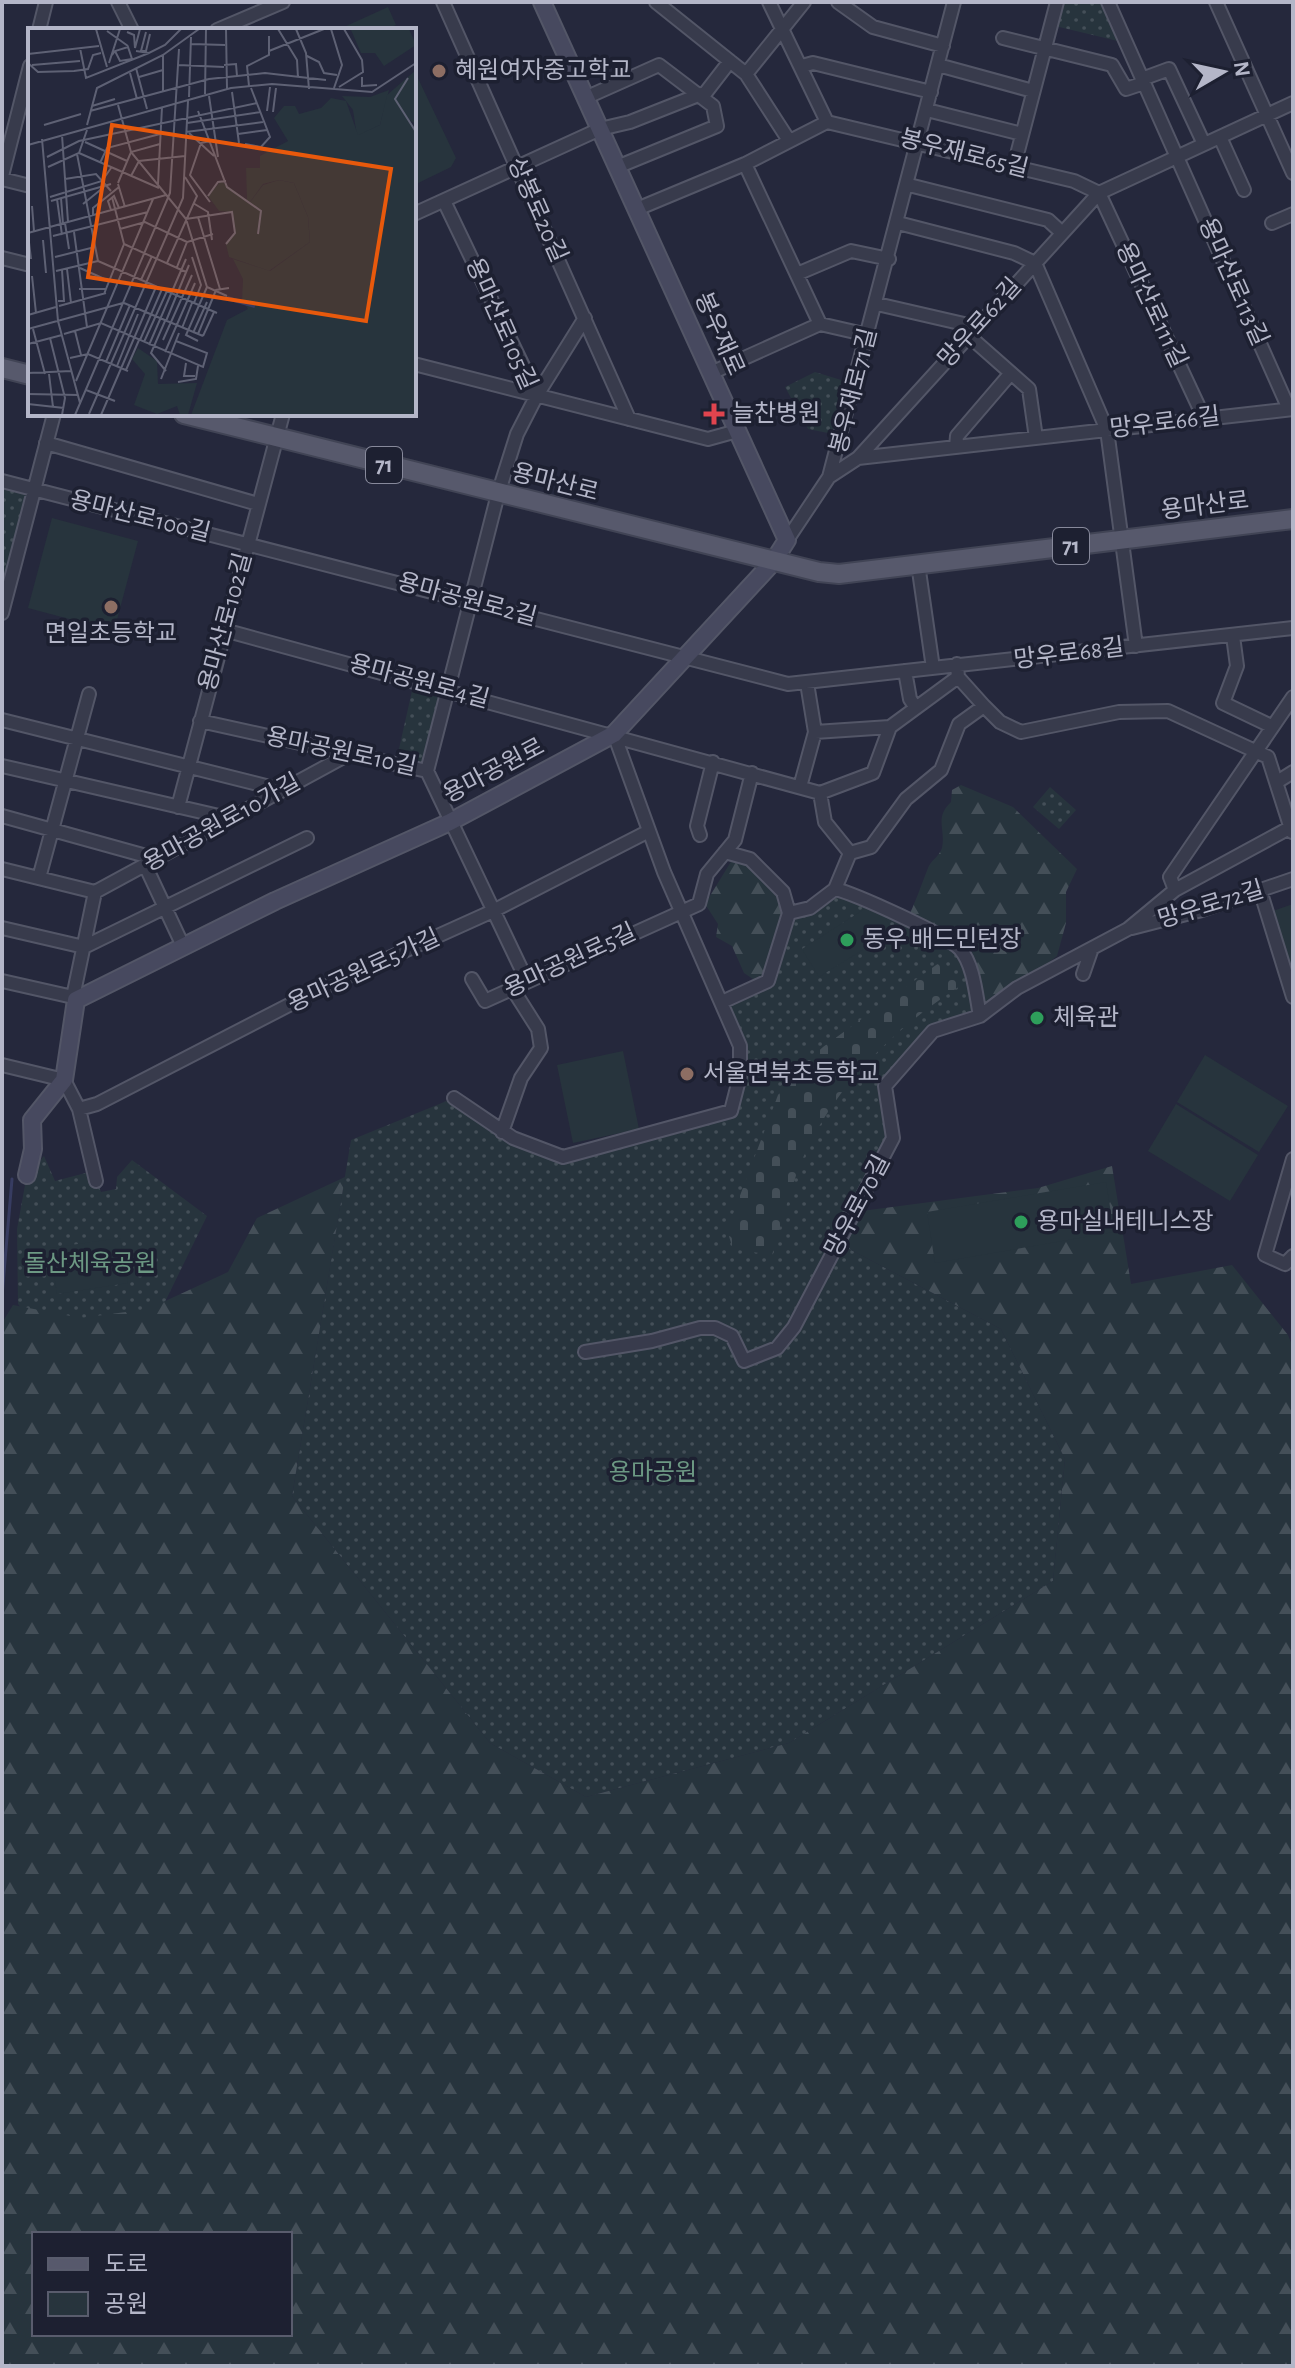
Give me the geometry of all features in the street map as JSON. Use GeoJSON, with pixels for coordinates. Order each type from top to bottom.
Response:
{"type":"FeatureCollection","features":[{"type":"Feature","properties":{"kind":"main road"},"geometry":{"type":"LineString","coordinates":[[2,368],[28,374]]}},
{"type":"Feature","properties":{"kind":"main road","name":"용마산로"},"geometry":{"type":"LineString","coordinates":[[192,416],[773,562],[839,574],[1293,519]]}},
{"type":"Feature","properties":{"kind":"street"},"geometry":{"type":"LineString","coordinates":[[40,28],[46,2]]}},
{"type":"Feature","properties":{"kind":"street"},"geometry":{"type":"LineString","coordinates":[[118,2],[131,28]]}},
{"type":"Feature","properties":{"kind":"street"},"geometry":{"type":"LineString","coordinates":[[221,28],[259,7],[283,2]]}},
{"type":"Feature","properties":{"kind":"street","name":"상봉로20길"},"geometry":{"type":"LineString","coordinates":[[443,2],[629,419]]}},
{"type":"Feature","properties":{"kind":"street","name":"봉우재로"},"geometry":{"type":"LineString","coordinates":[[542,2],[787,540]]}},
{"type":"Feature","properties":{"kind":"street"},"geometry":{"type":"LineString","coordinates":[[656,2],[746,74],[788,139]]}},
{"type":"Feature","properties":{"kind":"street"},"geometry":{"type":"LineString","coordinates":[[637,209],[745,164],[788,139],[827,122],[772,8],[760,2]]}},
{"type":"Feature","properties":{"kind":"street"},"geometry":{"type":"LineString","coordinates":[[746,74],[804,2]]}},
{"type":"Feature","properties":{"kind":"street"},"geometry":{"type":"LineString","coordinates":[[838,2],[873,27],[943,46]]}},
{"type":"Feature","properties":{"kind":"street","name":"봉우재로71길"},"geometry":{"type":"LineString","coordinates":[[829,477],[909,185],[954,2]]}},
{"type":"Feature","properties":{"kind":"street"},"geometry":{"type":"LineString","coordinates":[[1014,166],[1057,2]]}},
{"type":"Feature","properties":{"kind":"street","name":"용마산로113길"},"geometry":{"type":"LineString","coordinates":[[1108,2],[1291,409]]}},
{"type":"Feature","properties":{"kind":"street"},"geometry":{"type":"LineString","coordinates":[[1216,2],[1293,173]]}},
{"type":"Feature","properties":{"kind":"street"},"geometry":{"type":"LineString","coordinates":[[1003,38],[1112,65],[1126,89],[1168,68],[1204,144]]}},
{"type":"Feature","properties":{"kind":"street"},"geometry":{"type":"LineString","coordinates":[[416,213],[600,129],[630,122],[702,95],[730,61]]}},
{"type":"Feature","properties":{"kind":"street"},"geometry":{"type":"LineString","coordinates":[[802,66],[813,63],[931,92]]}},
{"type":"Feature","properties":{"kind":"street"},"geometry":{"type":"LineString","coordinates":[[585,98],[659,65],[713,106],[717,126],[617,167]]}},
{"type":"Feature","properties":{"kind":"street"},"geometry":{"type":"LineString","coordinates":[[938,65],[1033,91]]}},
{"type":"Feature","properties":{"kind":"street"},"geometry":{"type":"LineString","coordinates":[[28,74],[2,177],[28,185]]}},
{"type":"Feature","properties":{"kind":"street","name":"망우로62길"},"geometry":{"type":"LineString","coordinates":[[787,540],[829,477],[858,458],[1099,193],[1293,103]]}},
{"type":"Feature","properties":{"kind":"street"},"geometry":{"type":"LineString","coordinates":[[927,110],[1022,134]]}},
{"type":"Feature","properties":{"kind":"street","name":"봉우재로65길"},"geometry":{"type":"LineString","coordinates":[[827,122],[1074,181],[1099,193]]}},
{"type":"Feature","properties":{"kind":"street"},"geometry":{"type":"LineString","coordinates":[[1220,137],[1244,190]]}},
{"type":"Feature","properties":{"kind":"street"},"geometry":{"type":"LineString","coordinates":[[745,164],[820,324]]}},
{"type":"Feature","properties":{"kind":"street"},"geometry":{"type":"LineString","coordinates":[[909,185],[1048,220],[1061,232]]}},
{"type":"Feature","properties":{"kind":"street","name":"용마산로111길"},"geometry":{"type":"LineString","coordinates":[[1099,193],[1204,418]]}},
{"type":"Feature","properties":{"kind":"street","name":"용마산로105길"},"geometry":{"type":"LineString","coordinates":[[427,771],[498,494],[517,434],[537,395],[444,201]]}},
{"type":"Feature","properties":{"kind":"street"},"geometry":{"type":"LineString","coordinates":[[1272,223],[1293,214]]}},
{"type":"Feature","properties":{"kind":"street"},"geometry":{"type":"LineString","coordinates":[[898,223],[1014,253],[1035,263],[1107,430],[1136,646]]}},
{"type":"Feature","properties":{"kind":"street"},"geometry":{"type":"LineString","coordinates":[[797,274],[854,251],[889,259]]}},
{"type":"Feature","properties":{"kind":"street"},"geometry":{"type":"LineString","coordinates":[[2,258],[28,264]]}},
{"type":"Feature","properties":{"kind":"street","name":"봉우재로71길"},"geometry":{"type":"LineString","coordinates":[[877,304],[973,332]]}},
{"type":"Feature","properties":{"kind":"street"},"geometry":{"type":"LineString","coordinates":[[537,395],[585,318]]}},
{"type":"Feature","properties":{"kind":"street"},"geometry":{"type":"LineString","coordinates":[[711,373],[820,324],[868,335]]}},
{"type":"Feature","properties":{"kind":"street"},"geometry":{"type":"LineString","coordinates":[[973,332],[1029,389],[1036,438]]}},
{"type":"Feature","properties":{"kind":"street"},"geometry":{"type":"LineString","coordinates":[[416,365],[708,439],[737,431]]}},
{"type":"Feature","properties":{"kind":"street"},"geometry":{"type":"LineString","coordinates":[[956,447],[957,436],[1011,373]]}},
{"type":"Feature","properties":{"kind":"street","name":"망우로66길"},"geometry":{"type":"LineString","coordinates":[[858,458],[1291,409]]}},
{"type":"Feature","properties":{"kind":"street"},"geometry":{"type":"LineString","coordinates":[[2,613],[6,577],[53,416]]}},
{"type":"Feature","properties":{"kind":"street","name":"용마산로102길"},"geometry":{"type":"LineString","coordinates":[[178,807],[282,416]]}},
{"type":"Feature","properties":{"kind":"street"},"geometry":{"type":"LineString","coordinates":[[46,443],[258,504]]}},
{"type":"Feature","properties":{"kind":"street","name":"용마산로100길"},"geometry":{"type":"LineString","coordinates":[[2,481],[247,544]]}},
{"type":"Feature","properties":{"kind":"street"},"geometry":{"type":"LineString","coordinates":[[773,562],[787,540]]}},
{"type":"Feature","properties":{"kind":"street","name":"용마공원로2길"},"geometry":{"type":"LineString","coordinates":[[247,544],[470,600],[685,659]]}},
{"type":"Feature","properties":{"kind":"street","name":"용마공원로"},"geometry":{"type":"LineString","coordinates":[[74,998],[450,822],[614,734],[773,562]]}},
{"type":"Feature","properties":{"kind":"street"},"geometry":{"type":"LineString","coordinates":[[918,564],[933,668]]}},
{"type":"Feature","properties":{"kind":"street","name":"망우로68길"},"geometry":{"type":"LineString","coordinates":[[685,659],[788,684],[933,668],[957,670],[1293,628]]}},
{"type":"Feature","properties":{"kind":"street","name":"용마공원로4길"},"geometry":{"type":"LineString","coordinates":[[224,630],[614,734],[820,793]]}},
{"type":"Feature","properties":{"kind":"street"},"geometry":{"type":"LineString","coordinates":[[1233,636],[1237,666],[1223,703],[1271,726]]}},
{"type":"Feature","properties":{"kind":"street"},"geometry":{"type":"LineString","coordinates":[[815,732],[890,727],[957,670],[1000,722],[1021,732],[1119,712],[1168,711],[1268,757],[1292,829]]}},
{"type":"Feature","properties":{"kind":"street"},"geometry":{"type":"LineString","coordinates":[[905,671],[910,699],[916,708]]}},
{"type":"Feature","properties":{"kind":"street"},"geometry":{"type":"LineString","coordinates":[[800,787],[815,732],[807,683]]}},
{"type":"Feature","properties":{"kind":"street"},"geometry":{"type":"LineString","coordinates":[[39,878],[89,694]]}},
{"type":"Feature","properties":{"kind":"street"},"geometry":{"type":"LineString","coordinates":[[1175,890],[1170,877],[1293,697]]}},
{"type":"Feature","properties":{"kind":"street"},"geometry":{"type":"LineString","coordinates":[[850,853],[871,847],[906,799],[941,770],[959,724],[984,706]]}},
{"type":"Feature","properties":{"kind":"street"},"geometry":{"type":"LineString","coordinates":[[2,720],[282,790]]}},
{"type":"Feature","properties":{"kind":"street","name":"용마공원로10길"},"geometry":{"type":"LineString","coordinates":[[200,721],[427,771],[527,981]]}},
{"type":"Feature","properties":{"kind":"street"},"geometry":{"type":"LineString","coordinates":[[850,853],[835,839],[824,820],[820,793],[873,773],[890,727]]}},
{"type":"Feature","properties":{"kind":"street"},"geometry":{"type":"LineString","coordinates":[[454,1098],[502,1132],[563,1157],[731,1111],[740,1076],[740,1046],[680,911],[614,734]]}},
{"type":"Feature","properties":{"kind":"street","name":"용마공원로10가길"},"geometry":{"type":"LineString","coordinates":[[95,892],[349,754]]}},
{"type":"Feature","properties":{"kind":"street"},"geometry":{"type":"LineString","coordinates":[[700,835],[698,823],[713,762]]}},
{"type":"Feature","properties":{"kind":"street"},"geometry":{"type":"LineString","coordinates":[[2,766],[232,819]]}},
{"type":"Feature","properties":{"kind":"street"},"geometry":{"type":"LineString","coordinates":[[1277,782],[1293,772]]}},
{"type":"Feature","properties":{"kind":"street"},"geometry":{"type":"LineString","coordinates":[[680,911],[701,902],[707,874],[735,840],[752,773]]}},
{"type":"Feature","properties":{"kind":"street"},"geometry":{"type":"LineString","coordinates":[[2,816],[157,859]]}},
{"type":"Feature","properties":{"kind":"street","name":"망우로70길"},"geometry":{"type":"LineString","coordinates":[[585,1352],[652,1341],[700,1328],[715,1328],[732,1336],[744,1361],[777,1348],[794,1327],[893,1138],[885,1086],[933,1031],[980,1016],[1017,988],[1128,929],[1175,890],[1292,829]]}},
{"type":"Feature","properties":{"kind":"street","name":"용마공원로5가길"},"geometry":{"type":"LineString","coordinates":[[79,1109],[97,1104],[318,990],[493,911],[649,831]]}},
{"type":"Feature","properties":{"kind":"street"},"geometry":{"type":"LineString","coordinates":[[2,928],[84,947],[307,838]]}},
{"type":"Feature","properties":{"kind":"street"},"geometry":{"type":"LineString","coordinates":[[722,1002],[768,981],[789,913],[781,889],[750,859],[725,852]]}},
{"type":"Feature","properties":{"kind":"street"},"geometry":{"type":"LineString","coordinates":[[789,913],[810,908],[835,889],[850,853]]}},
{"type":"Feature","properties":{"kind":"street"},"geometry":{"type":"LineString","coordinates":[[145,865],[183,946]]}},
{"type":"Feature","properties":{"kind":"street"},"geometry":{"type":"LineString","coordinates":[[2,869],[95,892],[74,998],[64,1080],[32,1120],[33,1149],[27,1175]]}},
{"type":"Feature","properties":{"kind":"street","name":"망우로72길"},"geometry":{"type":"LineString","coordinates":[[1128,929],[1202,910],[1293,879]]}},
{"type":"Feature","properties":{"kind":"street"},"geometry":{"type":"LineString","coordinates":[[835,889],[860,896],[960,949],[971,973],[980,1016]]}},
{"type":"Feature","properties":{"kind":"street"},"geometry":{"type":"LineString","coordinates":[[1260,890],[1293,997]]}},
{"type":"Feature","properties":{"kind":"street","name":"용마공원로5길"},"geometry":{"type":"LineString","coordinates":[[472,979],[484,1001],[680,911]]}},
{"type":"Feature","properties":{"kind":"street"},"geometry":{"type":"LineString","coordinates":[[1083,974],[1091,951]]}},
{"type":"Feature","properties":{"kind":"street"},"geometry":{"type":"LineString","coordinates":[[2,981],[74,998]]}},
{"type":"Feature","properties":{"kind":"street"},"geometry":{"type":"LineString","coordinates":[[502,1132],[521,1078],[541,1048],[538,1029],[512,988]]}},
{"type":"Feature","properties":{"kind":"street"},"geometry":{"type":"LineString","coordinates":[[2,1065],[64,1080],[79,1109],[96,1181]]}},
{"type":"Feature","properties":{"kind":"street"},"geometry":{"type":"LineString","coordinates":[[1293,1159],[1265,1255],[1285,1264],[1293,1256]]}},
{"type":"Feature","properties":{"kind":"green space"},"geometry":{"type":"Polygon","coordinates":[[[1057,2],[1108,2],[1126,43],[1051,25],[1057,2]]]}},
{"type":"Feature","properties":{"kind":"green space"},"geometry":{"type":"Polygon","coordinates":[[[388,7],[396,25],[389,28],[344,27],[388,7]]]}},
{"type":"Feature","properties":{"kind":"green space"},"geometry":{"type":"Polygon","coordinates":[[[416,74],[456,158],[451,167],[416,184],[416,74]]]}},
{"type":"Feature","properties":{"kind":"green space"},"geometry":{"type":"Polygon","coordinates":[[[815,372],[851,383],[838,435],[808,429],[785,387],[815,372]]]}},
{"type":"Feature","properties":{"kind":"green space"},"geometry":{"type":"Polygon","coordinates":[[[2,487],[27,493],[6,575],[2,574],[2,487]]]}},
{"type":"Feature","properties":{"kind":"green space"},"geometry":{"type":"Polygon","coordinates":[[[52,518],[138,541],[114,631],[28,608],[52,518]]]}},
{"type":"Feature","properties":{"kind":"green space"},"geometry":{"type":"Polygon","coordinates":[[[414,682],[446,690],[427,769],[396,762],[414,682]]]}},
{"type":"Feature","properties":{"kind":"green space"},"geometry":{"type":"Polygon","coordinates":[[[961,785],[1013,807],[1077,869],[1066,892],[1066,923],[1057,956],[980,1016],[960,949],[907,920],[929,865],[942,848],[943,813],[951,802],[952,790],[961,785]]]}},
{"type":"Feature","properties":{"kind":"green space"},"geometry":{"type":"Polygon","coordinates":[[[1050,787],[1076,810],[1059,829],[1033,807],[1050,787]]]}},
{"type":"Feature","properties":{"kind":"green space"},"geometry":{"type":"Polygon","coordinates":[[[732,860],[750,866],[763,879],[773,891],[782,914],[779,937],[765,976],[756,981],[744,973],[732,946],[716,937],[718,924],[705,904],[732,860]]]}},
{"type":"Feature","properties":{"kind":"green space","name":"용마공원"},"geometry":{"type":"Polygon","coordinates":[[[835,889],[960,949],[980,1016],[933,1031],[885,1086],[893,1138],[838,1243],[1001,1329],[1065,1459],[1053,1581],[789,1743],[586,1797],[490,1743],[292,1496],[351,1140],[454,1098],[513,1138],[563,1157],[730,1111],[740,1046],[722,1002],[768,981],[789,913],[835,889]]]}},
{"type":"Feature","properties":{"kind":"green space"},"geometry":{"type":"Polygon","coordinates":[[[1293,904],[1293,974],[1273,911],[1293,904]]]}},
{"type":"Feature","properties":{"kind":"green space","name":"동우 배드민턴장"},"geometry":{"type":"Polygon","coordinates":[[[874,907],[881,911],[893,931],[819,977],[802,949],[866,908],[874,907]]]}},
{"type":"Feature","properties":{"kind":"green space"},"geometry":{"type":"Polygon","coordinates":[[[943,960],[960,986],[916,1017],[876,1053],[841,1094],[805,1152],[772,1255],[733,1249],[727,1230],[778,1095],[800,1068],[823,1047],[943,960]]]}},
{"type":"Feature","properties":{"kind":"green space"},"geometry":{"type":"Polygon","coordinates":[[[623,1051],[639,1129],[573,1143],[557,1065],[623,1051]]]}},
{"type":"Feature","properties":{"kind":"green space"},"geometry":{"type":"Polygon","coordinates":[[[1205,1055],[1288,1106],[1259,1152],[1177,1102],[1205,1055]]]}},
{"type":"Feature","properties":{"kind":"green space"},"geometry":{"type":"Polygon","coordinates":[[[1176,1104],[1258,1155],[1230,1201],[1148,1151],[1176,1104]]]}},
{"type":"Feature","properties":{"kind":"green space","name":"돌산체육공원"},"geometry":{"type":"Polygon","coordinates":[[[44,1156],[55,1181],[93,1171],[101,1192],[116,1189],[117,1177],[132,1160],[207,1216],[163,1306],[42,1334],[18,1304],[17,1229],[27,1174],[44,1156]]]}},
{"type":"Feature","properties":{"kind":"green space"},"geometry":{"type":"Polygon","coordinates":[[[1112,1166],[1131,1284],[1232,1265],[1288,1335],[1293,1348],[1293,2366],[2,2366],[2,1323],[13,1305],[81,1318],[148,1309],[228,1272],[257,1218],[345,1177],[292,1496],[490,1743],[586,1797],[789,1743],[1053,1581],[1065,1459],[1001,1329],[838,1243],[854,1212],[1038,1188],[1112,1166]]]}},
{"type":"Feature","properties":{"kind":"green space","name":"용마실내테니스장"},"geometry":{"type":"Polygon","coordinates":[[[1106,1182],[1114,1232],[935,1263],[927,1212],[1106,1182]]]}},
{"type":"Feature","properties":{"kind":"green space"},"geometry":{"type":"Polygon","coordinates":[[[120,1238],[128,1283],[57,1294],[50,1248],[120,1238]]]}},
{"type":"Feature","properties":{"kind":"waterway"},"geometry":{"type":"LineString","coordinates":[[2,1296],[12,1179]]}},
{"type":"Feature","properties":{"kind":"place","name":"혜원여자중고학교"},"geometry":{"type":"Point","coordinates":[439,71]}},
{"type":"Feature","properties":{"kind":"place","name":"늘찬병원"},"geometry":{"type":"Point","coordinates":[714,414]}},
{"type":"Feature","properties":{"kind":"place","name":"면일초등학교"},"geometry":{"type":"Point","coordinates":[111,607]}},
{"type":"Feature","properties":{"kind":"place","name":"동우 배드민턴장"},"geometry":{"type":"Point","coordinates":[847,940]}},
{"type":"Feature","properties":{"kind":"place","name":"체육관"},"geometry":{"type":"Point","coordinates":[1037,1018]}},
{"type":"Feature","properties":{"kind":"place","name":"서울면북초등학교"},"geometry":{"type":"Point","coordinates":[687,1074]}},
{"type":"Feature","properties":{"kind":"place","name":"용마실내테니스장"},"geometry":{"type":"Point","coordinates":[1021,1222]}}]}
